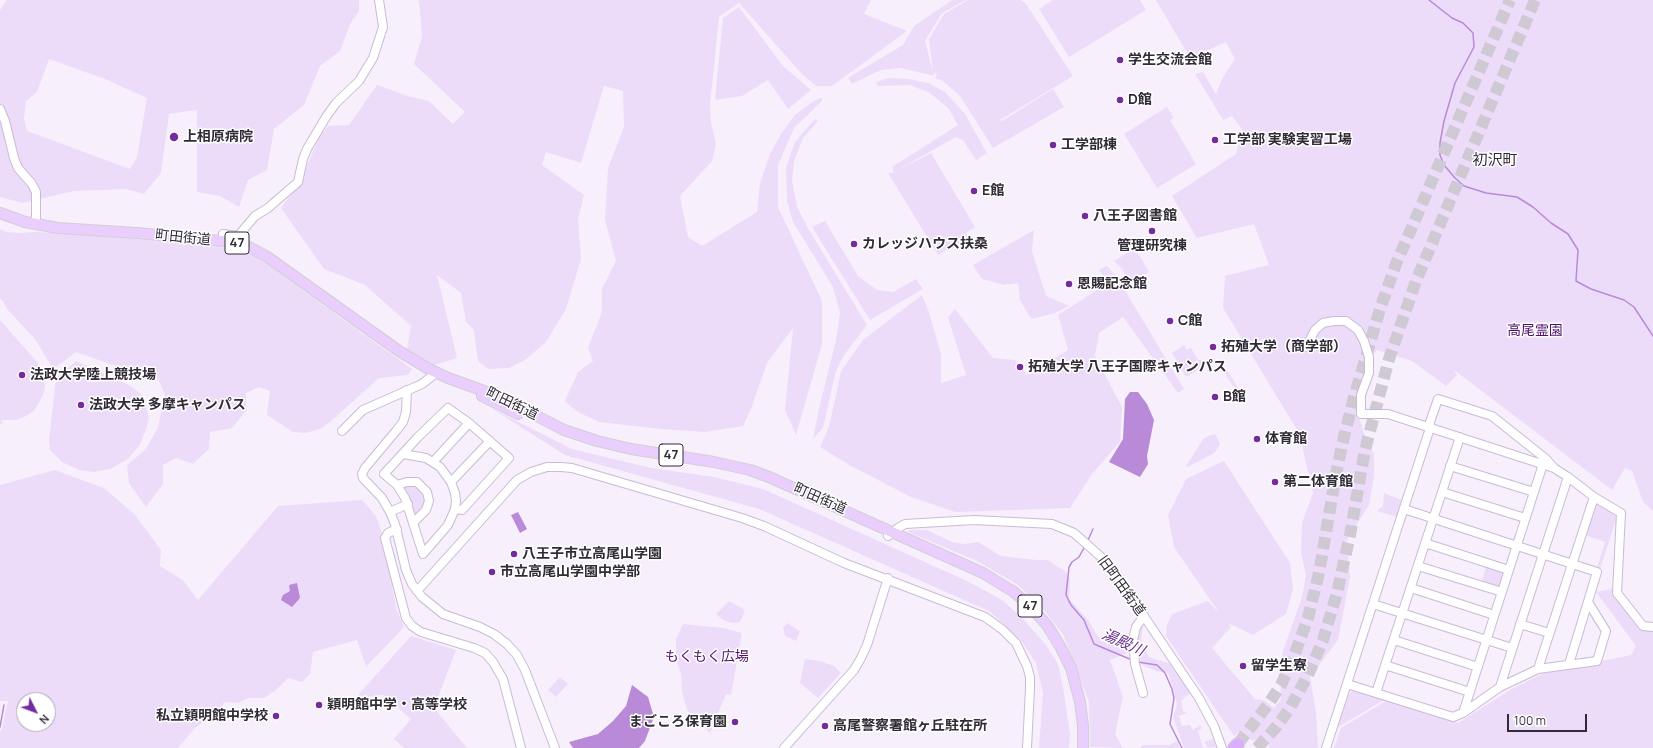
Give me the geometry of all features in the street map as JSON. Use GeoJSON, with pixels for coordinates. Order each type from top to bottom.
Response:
{"type":"FeatureCollection","features":[{"type":"Feature","properties":{"kind":"main road","name":"町田街道"},"geometry":{"type":"LineString","coordinates":[[0,213],[12,218],[58,228],[137,233],[232,242],[245,245],[266,256],[398,351],[436,373],[498,396],[541,422],[597,442],[645,454],[730,469],[781,481],[891,534],[993,586],[1013,599],[1030,616],[1052,644],[1067,677],[1076,711],[1077,748]]}},
{"type":"Feature","properties":{"kind":"main road","name":"町田街道"},"geometry":{"type":"LineString","coordinates":[[891,534],[994,579],[1014,592],[1040,616],[1060,646],[1074,678],[1082,714],[1082,748]]}},
{"type":"Feature","properties":{"kind":"street"},"geometry":{"type":"LineString","coordinates":[[224,234],[238,236],[255,216],[268,208],[298,182],[305,154],[326,117],[336,103],[359,81],[373,58],[383,27],[380,0]]}},
{"type":"Feature","properties":{"kind":"street"},"geometry":{"type":"LineString","coordinates":[[0,109],[5,121],[18,168],[32,184],[36,192],[36,224]]}},
{"type":"Feature","properties":{"kind":"street"},"geometry":{"type":"LineString","coordinates":[[1306,347],[1314,330],[1323,324],[1334,321],[1346,321],[1358,330],[1364,341],[1369,357],[1369,373],[1361,395],[1361,414],[1388,414],[1554,468],[1572,479],[1594,497],[1621,513],[1617,593],[1643,626],[1653,627]]}},
{"type":"Feature","properties":{"kind":"street"},"geometry":{"type":"LineString","coordinates":[[342,430],[363,410],[422,384],[436,373]]}},
{"type":"Feature","properties":{"kind":"street"},"geometry":{"type":"LineString","coordinates":[[407,390],[406,412],[401,425],[365,468],[362,474],[364,479],[382,498],[390,512],[397,529],[405,567],[417,591],[427,602],[441,613],[487,630],[501,639],[512,649],[525,670],[555,748]]}},
{"type":"Feature","properties":{"kind":"street"},"geometry":{"type":"LineString","coordinates":[[1326,748],[1430,428],[1430,422],[1438,399],[1492,416],[1546,459],[1554,468]]}},
{"type":"Feature","properties":{"kind":"street"},"geometry":{"type":"LineString","coordinates":[[402,454],[417,456],[433,462],[446,473],[451,482],[456,501],[455,509],[448,525],[423,554],[408,504],[402,491],[384,474],[402,454],[448,408],[469,423],[510,458],[462,510],[455,509]]}},
{"type":"Feature","properties":{"kind":"street"},"geometry":{"type":"LineString","coordinates":[[433,462],[469,423]]}},
{"type":"Feature","properties":{"kind":"street"},"geometry":{"type":"LineString","coordinates":[[1376,693],[1460,437]]}},
{"type":"Feature","properties":{"kind":"street"},"geometry":{"type":"LineString","coordinates":[[451,482],[490,441]]}},
{"type":"Feature","properties":{"kind":"street"},"geometry":{"type":"LineString","coordinates":[[1463,713],[1543,464]]}},
{"type":"Feature","properties":{"kind":"street"},"geometry":{"type":"LineString","coordinates":[[417,591],[515,482],[533,471],[554,466],[569,468],[742,518],[764,526],[844,563],[888,578],[985,617],[1003,630],[1016,643],[1027,666],[1030,677],[1027,748]]}},
{"type":"Feature","properties":{"kind":"street"},"geometry":{"type":"LineString","coordinates":[[1450,466],[1534,492]]}},
{"type":"Feature","properties":{"kind":"street"},"geometry":{"type":"LineString","coordinates":[[1500,687],[1568,477]]}},
{"type":"Feature","properties":{"kind":"street"},"geometry":{"type":"LineString","coordinates":[[397,485],[407,482],[417,482],[427,492],[429,501],[428,506],[414,523]]}},
{"type":"Feature","properties":{"kind":"street"},"geometry":{"type":"LineString","coordinates":[[1442,492],[1525,518]]}},
{"type":"Feature","properties":{"kind":"street"},"geometry":{"type":"LineString","coordinates":[[1538,669],[1594,497]]}},
{"type":"Feature","properties":{"kind":"street"},"geometry":{"type":"LineString","coordinates":[[390,512],[408,504]]}},
{"type":"Feature","properties":{"kind":"street"},"geometry":{"type":"LineString","coordinates":[[1404,509],[1597,572],[1569,664]]}},
{"type":"Feature","properties":{"kind":"street","name":"旧町田街道"},"geometry":{"type":"LineString","coordinates":[[891,534],[901,526],[909,524],[985,520],[1052,524],[1070,530],[1088,544],[1113,570],[1199,698],[1214,726],[1222,748]]}},
{"type":"Feature","properties":{"kind":"street"},"geometry":{"type":"LineString","coordinates":[[397,529],[386,534],[385,539],[406,618],[412,626],[421,632],[474,648],[484,653],[493,662],[503,679],[521,748]]}},
{"type":"Feature","properties":{"kind":"street"},"geometry":{"type":"LineString","coordinates":[[1425,543],[1509,570]]}},
{"type":"Feature","properties":{"kind":"street"},"geometry":{"type":"LineString","coordinates":[[1418,566],[1502,592]]}},
{"type":"Feature","properties":{"kind":"street"},"geometry":{"type":"LineString","coordinates":[[784,748],[859,662],[867,645],[888,578]]}},
{"type":"Feature","properties":{"kind":"street"},"geometry":{"type":"LineString","coordinates":[[1411,588],[1494,615]]}},
{"type":"Feature","properties":{"kind":"street"},"geometry":{"type":"LineString","coordinates":[[1347,684],[1450,717],[1457,717],[1500,687],[1538,669],[1597,661],[1606,631],[1588,602]]}},
{"type":"Feature","properties":{"kind":"street"},"geometry":{"type":"LineString","coordinates":[[1373,604],[1512,648]]}},
{"type":"Feature","properties":{"kind":"street"},"geometry":{"type":"LineString","coordinates":[[1143,693],[1135,661],[1133,640],[1135,632],[1144,616]]}},
{"type":"Feature","properties":{"kind":"street"},"geometry":{"type":"LineString","coordinates":[[1520,624],[1549,633]]}},
{"type":"Feature","properties":{"kind":"street"},"geometry":{"type":"LineString","coordinates":[[1394,640],[1478,667]]}},
{"type":"Feature","properties":{"kind":"street"},"geometry":{"type":"LineString","coordinates":[[1386,665],[1470,692]]}},
{"type":"Feature","properties":{"kind":"green space"},"geometry":{"type":"Polygon","coordinates":[[[7,0],[359,0],[359,11],[350,24],[340,51],[320,66],[304,105],[274,129],[267,170],[248,180],[239,207],[220,196],[197,192],[197,110],[169,114],[161,173],[144,194],[126,189],[74,191],[22,203],[0,197],[0,10],[7,0]],[[49,59],[37,92],[26,101],[24,119],[27,131],[130,169],[137,157],[147,98],[105,79],[49,59]]]}},
{"type":"Feature","properties":{"kind":"green space"},"geometry":{"type":"Polygon","coordinates":[[[416,0],[871,0],[864,14],[907,31],[832,86],[816,86],[801,73],[739,3],[719,17],[710,104],[711,123],[716,144],[712,161],[680,196],[688,237],[702,246],[757,212],[760,183],[770,154],[781,134],[795,115],[814,101],[822,98],[822,101],[794,128],[778,165],[778,207],[822,301],[822,344],[796,435],[785,410],[793,328],[767,363],[751,409],[743,426],[705,432],[599,422],[576,411],[565,401],[578,372],[593,361],[588,348],[602,312],[602,289],[616,261],[605,220],[608,168],[624,127],[623,91],[604,86],[581,163],[546,152],[542,165],[584,195],[578,219],[581,259],[566,309],[546,342],[525,360],[509,368],[488,369],[478,361],[474,330],[466,322],[461,293],[437,275],[457,358],[432,366],[407,349],[411,326],[365,285],[324,269],[281,208],[300,182],[319,138],[328,126],[349,125],[377,85],[408,96],[429,101],[453,124],[465,112],[414,64],[422,36],[419,1],[416,0]]]}},
{"type":"Feature","properties":{"kind":"green space"},"geometry":{"type":"Polygon","coordinates":[[[952,0],[966,0],[942,13],[925,41],[933,72],[929,39],[944,14],[968,0],[1021,0],[1026,4],[1073,76],[1000,120],[1002,121],[1053,89],[1064,107],[993,148],[960,96],[943,81],[935,78],[937,75],[934,72],[934,76],[901,68],[881,70],[852,84],[848,78],[903,45],[914,26],[952,0]]]}},
{"type":"Feature","properties":{"kind":"green space"},"geometry":{"type":"Polygon","coordinates":[[[1053,0],[1140,0],[1146,10],[1069,57],[1039,9],[1053,0]]]}},
{"type":"Feature","properties":{"kind":"green space","name":"高尾霊園"},"geometry":{"type":"Polygon","coordinates":[[[1156,0],[1653,0],[1653,511],[1643,502],[1632,471],[1625,468],[1612,490],[1454,370],[1457,375],[1446,386],[1412,361],[1377,350],[1369,361],[1355,404],[1365,437],[1374,454],[1374,476],[1369,505],[1347,540],[1350,577],[1338,640],[1310,677],[1316,712],[1318,748],[1268,748],[1270,745],[1262,737],[1253,741],[1240,732],[1234,736],[1166,636],[1167,625],[1172,614],[1208,601],[1220,614],[1174,547],[1168,515],[1186,479],[1224,461],[1290,563],[1293,589],[1286,614],[1253,635],[1228,623],[1231,627],[1212,648],[1255,699],[1264,700],[1274,708],[1281,699],[1280,669],[1283,651],[1302,597],[1306,576],[1301,553],[1302,523],[1313,493],[1299,433],[1223,308],[1225,276],[1269,265],[1254,224],[1197,238],[1172,196],[1236,154],[1242,129],[1232,116],[1223,120],[1195,74],[1203,72],[1216,94],[1222,79],[1235,59],[1226,42],[1190,58],[1156,0]]]}},
{"type":"Feature","properties":{"kind":"green space"},"geometry":{"type":"Polygon","coordinates":[[[739,7],[783,66],[811,90],[788,109],[768,80],[742,96],[715,100],[723,18],[739,7]]]}},
{"type":"Feature","properties":{"kind":"green space"},"geometry":{"type":"Polygon","coordinates":[[[888,78],[908,79],[928,83],[945,92],[965,114],[987,153],[976,160],[963,140],[956,137],[894,172],[931,153],[975,227],[966,233],[969,237],[938,255],[888,173],[894,173],[892,167],[958,125],[948,108],[930,93],[910,85],[878,86],[876,82],[888,78]]]}},
{"type":"Feature","properties":{"kind":"green space"},"geometry":{"type":"Polygon","coordinates":[[[1167,107],[1174,118],[1170,120],[1196,164],[1157,188],[1124,134],[1167,107]]]}},
{"type":"Feature","properties":{"kind":"green space"},"geometry":{"type":"Polygon","coordinates":[[[815,119],[818,121],[803,138],[794,161],[792,180],[797,207],[809,230],[867,325],[844,355],[836,371],[823,428],[813,439],[836,340],[840,313],[833,287],[793,222],[787,201],[786,168],[795,142],[815,119]]]}},
{"type":"Feature","properties":{"kind":"green space"},"geometry":{"type":"Polygon","coordinates":[[[825,221],[858,276],[877,290],[893,292],[916,279],[923,289],[870,320],[812,227],[825,221]]]}},
{"type":"Feature","properties":{"kind":"green space"},"geometry":{"type":"Polygon","coordinates":[[[0,229],[6,232],[92,235],[238,249],[258,258],[412,369],[408,375],[379,378],[330,422],[320,429],[305,433],[293,432],[267,415],[270,391],[259,387],[246,393],[246,411],[232,428],[210,432],[209,449],[193,464],[176,458],[163,465],[163,484],[146,507],[129,483],[127,465],[146,449],[158,427],[165,394],[156,375],[110,364],[76,352],[53,369],[35,339],[8,310],[0,299],[0,229]]]}},
{"type":"Feature","properties":{"kind":"green space"},"geometry":{"type":"Polygon","coordinates":[[[1034,230],[1032,251],[1046,296],[1069,306],[1055,313],[1031,319],[1020,300],[1018,283],[1004,285],[982,279],[973,265],[1034,230]]]}},
{"type":"Feature","properties":{"kind":"green space"},"geometry":{"type":"Polygon","coordinates":[[[1133,249],[1140,256],[1149,272],[1136,281],[1129,283],[1122,269],[1114,261],[1133,249]]]}},
{"type":"Feature","properties":{"kind":"green space"},"geometry":{"type":"Polygon","coordinates":[[[1107,266],[1117,277],[1184,389],[1178,393],[1123,317],[1099,333],[1095,356],[1122,407],[1120,442],[1092,474],[1070,508],[955,512],[911,497],[851,466],[820,447],[829,427],[841,371],[863,340],[922,295],[929,312],[941,354],[941,383],[966,375],[948,317],[955,309],[993,358],[1015,360],[1027,375],[1068,350],[1058,315],[1108,283],[1099,270],[1107,266]]]}},
{"type":"Feature","properties":{"kind":"green space","name":"法政大学陸上競技場"},"geometry":{"type":"Polygon","coordinates":[[[0,320],[38,363],[42,372],[45,387],[43,395],[34,411],[17,420],[1,420],[3,422],[0,425],[0,320]]]}},
{"type":"Feature","properties":{"kind":"green space"},"geometry":{"type":"Polygon","coordinates":[[[1184,345],[1187,350],[1191,348],[1198,360],[1201,360],[1204,366],[1186,377],[1172,353],[1184,345]]]}},
{"type":"Feature","properties":{"kind":"green space"},"geometry":{"type":"Polygon","coordinates":[[[76,361],[129,385],[141,394],[146,405],[149,418],[146,430],[139,446],[128,459],[110,469],[94,472],[79,470],[62,462],[50,450],[49,441],[56,378],[76,361]]]}},
{"type":"Feature","properties":{"kind":"green space"},"geometry":{"type":"Polygon","coordinates":[[[1227,370],[1240,391],[1237,392],[1224,372],[1227,370]]]}},
{"type":"Feature","properties":{"kind":"green space"},"geometry":{"type":"Polygon","coordinates":[[[489,407],[572,449],[651,468],[714,477],[763,489],[967,581],[1002,600],[1024,620],[1046,645],[1058,664],[1070,734],[1069,748],[1039,748],[1043,693],[1036,663],[1020,639],[989,611],[759,509],[565,455],[489,407]]]}},
{"type":"Feature","properties":{"kind":"green space"},"geometry":{"type":"Polygon","coordinates":[[[1215,434],[1220,443],[1214,453],[1188,467],[1186,466],[1204,438],[1215,434]]]}},
{"type":"Feature","properties":{"kind":"green space"},"geometry":{"type":"Polygon","coordinates":[[[55,470],[104,488],[135,515],[161,550],[160,566],[183,580],[198,600],[278,506],[362,500],[376,516],[381,530],[397,611],[404,627],[366,667],[357,640],[313,652],[310,674],[302,682],[288,678],[276,690],[264,698],[249,698],[238,703],[224,702],[220,710],[195,728],[178,748],[0,748],[0,732],[8,701],[0,701],[0,485],[55,470]]]}},
{"type":"Feature","properties":{"kind":"green space"},"geometry":{"type":"Polygon","coordinates":[[[409,483],[421,487],[426,501],[418,517],[414,515],[402,487],[409,483]]]}},
{"type":"Feature","properties":{"kind":"green space"},"geometry":{"type":"Polygon","coordinates":[[[1384,493],[1402,500],[1397,517],[1377,511],[1383,506],[1384,493]]]}},
{"type":"Feature","properties":{"kind":"green space"},"geometry":{"type":"Polygon","coordinates":[[[1594,497],[1619,511],[1599,572],[1596,571],[1605,542],[1582,534],[1594,497]]]}},
{"type":"Feature","properties":{"kind":"green space"},"geometry":{"type":"Polygon","coordinates":[[[909,530],[927,530],[952,542],[964,544],[978,542],[1001,556],[1048,560],[1066,572],[1070,580],[1069,599],[1088,620],[1100,640],[1130,652],[1110,660],[1123,697],[1115,734],[1123,748],[1090,747],[1089,702],[1064,636],[1044,610],[1018,585],[977,561],[908,532],[909,530]]]}},
{"type":"Feature","properties":{"kind":"green space"},"geometry":{"type":"Polygon","coordinates":[[[1486,566],[1505,572],[1499,591],[1481,585],[1486,566]]]}},
{"type":"Feature","properties":{"kind":"green space"},"geometry":{"type":"Polygon","coordinates":[[[1611,589],[1643,628],[1653,628],[1653,748],[1334,748],[1341,728],[1389,699],[1458,723],[1510,690],[1544,673],[1631,655],[1636,646],[1596,592],[1611,589]]]}},
{"type":"Feature","properties":{"kind":"green space"},"geometry":{"type":"Polygon","coordinates":[[[729,601],[745,610],[740,622],[733,623],[723,620],[716,614],[729,601]]]}},
{"type":"Feature","properties":{"kind":"green space"},"geometry":{"type":"Polygon","coordinates":[[[787,623],[800,631],[796,641],[785,636],[783,628],[787,623]]]}},
{"type":"Feature","properties":{"kind":"green space","name":"もくもく広場"},"geometry":{"type":"Polygon","coordinates":[[[683,624],[723,628],[742,633],[731,695],[726,694],[710,733],[687,710],[682,691],[681,674],[676,659],[676,639],[683,624]]]}},
{"type":"Feature","properties":{"kind":"green space"},"geometry":{"type":"Polygon","coordinates":[[[1141,625],[1143,627],[1141,640],[1149,657],[1170,664],[1190,693],[1181,701],[1183,711],[1187,713],[1179,716],[1182,726],[1190,725],[1193,730],[1200,725],[1202,728],[1198,731],[1203,748],[1184,748],[1173,717],[1177,705],[1168,673],[1156,671],[1141,664],[1137,633],[1141,625]]]}},
{"type":"Feature","properties":{"kind":"green space"},"geometry":{"type":"Polygon","coordinates":[[[411,636],[456,650],[434,708],[467,748],[404,748],[394,739],[411,719],[383,695],[359,698],[358,695],[411,636]]]}},
{"type":"Feature","properties":{"kind":"green space"},"geometry":{"type":"Polygon","coordinates":[[[805,659],[820,661],[834,666],[841,673],[818,698],[800,683],[805,659]]]}},
{"type":"Feature","properties":{"kind":"green space"},"geometry":{"type":"Polygon","coordinates":[[[560,677],[568,684],[556,697],[548,690],[560,677]]]}},
{"type":"Feature","properties":{"kind":"green space"},"geometry":{"type":"Polygon","coordinates":[[[1354,690],[1384,700],[1338,727],[1349,694],[1354,690]]]}},
{"type":"Feature","properties":{"kind":"green space"},"geometry":{"type":"Polygon","coordinates":[[[1213,739],[1216,747],[1208,748],[1204,742],[1213,739]]]}},
{"type":"Feature","properties":{"kind":"green space"},"geometry":{"type":"Polygon","coordinates":[[[1177,741],[1180,748],[1141,748],[1142,745],[1169,745],[1177,741]]]}},
{"type":"Feature","properties":{"kind":"shaded area"},"geometry":{"type":"Polygon","coordinates":[[[1130,392],[1138,392],[1147,404],[1154,420],[1147,456],[1148,464],[1140,477],[1109,462],[1123,439],[1125,399],[1130,392]]]}},
{"type":"Feature","properties":{"kind":"shaded area"},"geometry":{"type":"Polygon","coordinates":[[[518,512],[527,529],[520,533],[511,515],[518,512]]]}},
{"type":"Feature","properties":{"kind":"shaded area"},"geometry":{"type":"Polygon","coordinates":[[[297,583],[300,598],[292,607],[281,600],[283,595],[290,591],[289,585],[297,583]]]}},
{"type":"Feature","properties":{"kind":"shaded area"},"geometry":{"type":"Polygon","coordinates":[[[632,685],[648,697],[654,717],[645,741],[639,748],[573,748],[569,742],[598,734],[613,721],[626,706],[632,685]]]}},
{"type":"Feature","properties":{"kind":"waterway"},"geometry":{"type":"LineString","coordinates":[[1429,0],[1452,18],[1463,23],[1473,33],[1474,47],[1455,83],[1444,121],[1440,143],[1440,155],[1444,165],[1464,186],[1486,193],[1517,197],[1533,207],[1551,223],[1568,234],[1578,250],[1576,281],[1591,289],[1624,300],[1634,307],[1653,336]]}},
{"type":"Feature","properties":{"kind":"waterway","name":"湯殿川"},"geometry":{"type":"LineString","coordinates":[[1088,540],[1093,529]]}},
{"type":"Feature","properties":{"kind":"waterway","name":"湯殿川"},"geometry":{"type":"LineString","coordinates":[[1085,546],[1079,557],[1072,562],[1069,567],[1066,595],[1071,605],[1084,620],[1094,644],[1132,660]]}},
{"type":"Feature","properties":{"kind":"waterway","name":"湯殿川"},"geometry":{"type":"LineString","coordinates":[[1138,662],[1157,665],[1165,673],[1174,698],[1170,724],[1182,748]]}},
{"type":"Feature","properties":{"kind":"waterway"},"geometry":{"type":"LineString","coordinates":[[0,727],[4,705]]}},
{"type":"Feature","properties":{"kind":"tunnel"},"geometry":{"type":"LineString","coordinates":[[1238,744],[1281,685],[1294,656],[1308,618],[1319,573],[1342,445],[1353,401],[1380,309],[1396,264],[1510,0]]}},
{"type":"Feature","properties":{"kind":"tunnel"},"geometry":{"type":"LineString","coordinates":[[1257,748],[1277,726],[1290,708],[1308,675],[1323,640],[1337,593],[1350,535],[1365,450],[1389,359],[1416,281],[1535,0]]}},
{"type":"Feature","properties":{"kind":"place","name":"学生交流会館"},"geometry":{"type":"Point","coordinates":[1120,60]}},
{"type":"Feature","properties":{"kind":"place","name":"D館"},"geometry":{"type":"Point","coordinates":[1120,100]}},
{"type":"Feature","properties":{"kind":"place","name":"上相原病院"},"geometry":{"type":"Point","coordinates":[174,137]}},
{"type":"Feature","properties":{"kind":"place","name":"工学部 実験実習工場"},"geometry":{"type":"Point","coordinates":[1215,140]}},
{"type":"Feature","properties":{"kind":"place","name":"工学部棟"},"geometry":{"type":"Point","coordinates":[1053,145]}},
{"type":"Feature","properties":{"kind":"place","name":"E館"},"geometry":{"type":"Point","coordinates":[974,191]}},
{"type":"Feature","properties":{"kind":"place","name":"八王子図書館"},"geometry":{"type":"Point","coordinates":[1085,216]}},
{"type":"Feature","properties":{"kind":"place","name":"管理研究棟"},"geometry":{"type":"Point","coordinates":[1152,231]}},
{"type":"Feature","properties":{"kind":"place","name":"カレッジハウス扶桑"},"geometry":{"type":"Point","coordinates":[854,244]}},
{"type":"Feature","properties":{"kind":"place","name":"恩賜記念館"},"geometry":{"type":"Point","coordinates":[1069,284]}},
{"type":"Feature","properties":{"kind":"place","name":"C館"},"geometry":{"type":"Point","coordinates":[1170,321]}},
{"type":"Feature","properties":{"kind":"place","name":"拓殖大学（商学部）"},"geometry":{"type":"Point","coordinates":[1213,347]}},
{"type":"Feature","properties":{"kind":"place","name":"拓殖大学 八王子国際キャンパス"},"geometry":{"type":"Point","coordinates":[1020,367]}},
{"type":"Feature","properties":{"kind":"place","name":"法政大学陸上競技場"},"geometry":{"type":"Point","coordinates":[22,375]}},
{"type":"Feature","properties":{"kind":"place","name":"B館"},"geometry":{"type":"Point","coordinates":[1215,397]}},
{"type":"Feature","properties":{"kind":"place","name":"法政大学 多摩キャンパス"},"geometry":{"type":"Point","coordinates":[81,405]}},
{"type":"Feature","properties":{"kind":"place","name":"体育館"},"geometry":{"type":"Point","coordinates":[1257,439]}},
{"type":"Feature","properties":{"kind":"place","name":"第二体育館"},"geometry":{"type":"Point","coordinates":[1275,482]}},
{"type":"Feature","properties":{"kind":"place","name":"八王子市立高尾山学園"},"geometry":{"type":"Point","coordinates":[514,554]}},
{"type":"Feature","properties":{"kind":"place","name":"市立高尾山学園中学部"},"geometry":{"type":"Point","coordinates":[492,572]}},
{"type":"Feature","properties":{"kind":"place","name":"留学生寮"},"geometry":{"type":"Point","coordinates":[1243,666]}},
{"type":"Feature","properties":{"kind":"place","name":"穎明館中学・高等学校"},"geometry":{"type":"Point","coordinates":[319,705]}},
{"type":"Feature","properties":{"kind":"place","name":"私立穎明館中学校"},"geometry":{"type":"Point","coordinates":[276,716]}},
{"type":"Feature","properties":{"kind":"place","name":"まごころ保育園"},"geometry":{"type":"Point","coordinates":[735,722]}},
{"type":"Feature","properties":{"kind":"place","name":"高尾警察署館ヶ丘駐在所"},"geometry":{"type":"Point","coordinates":[825,726]}},
{"type":"Feature","properties":{"kind":"district","name":"初沢町"},"geometry":{"type":"Point","coordinates":[1495,161]}}]}
